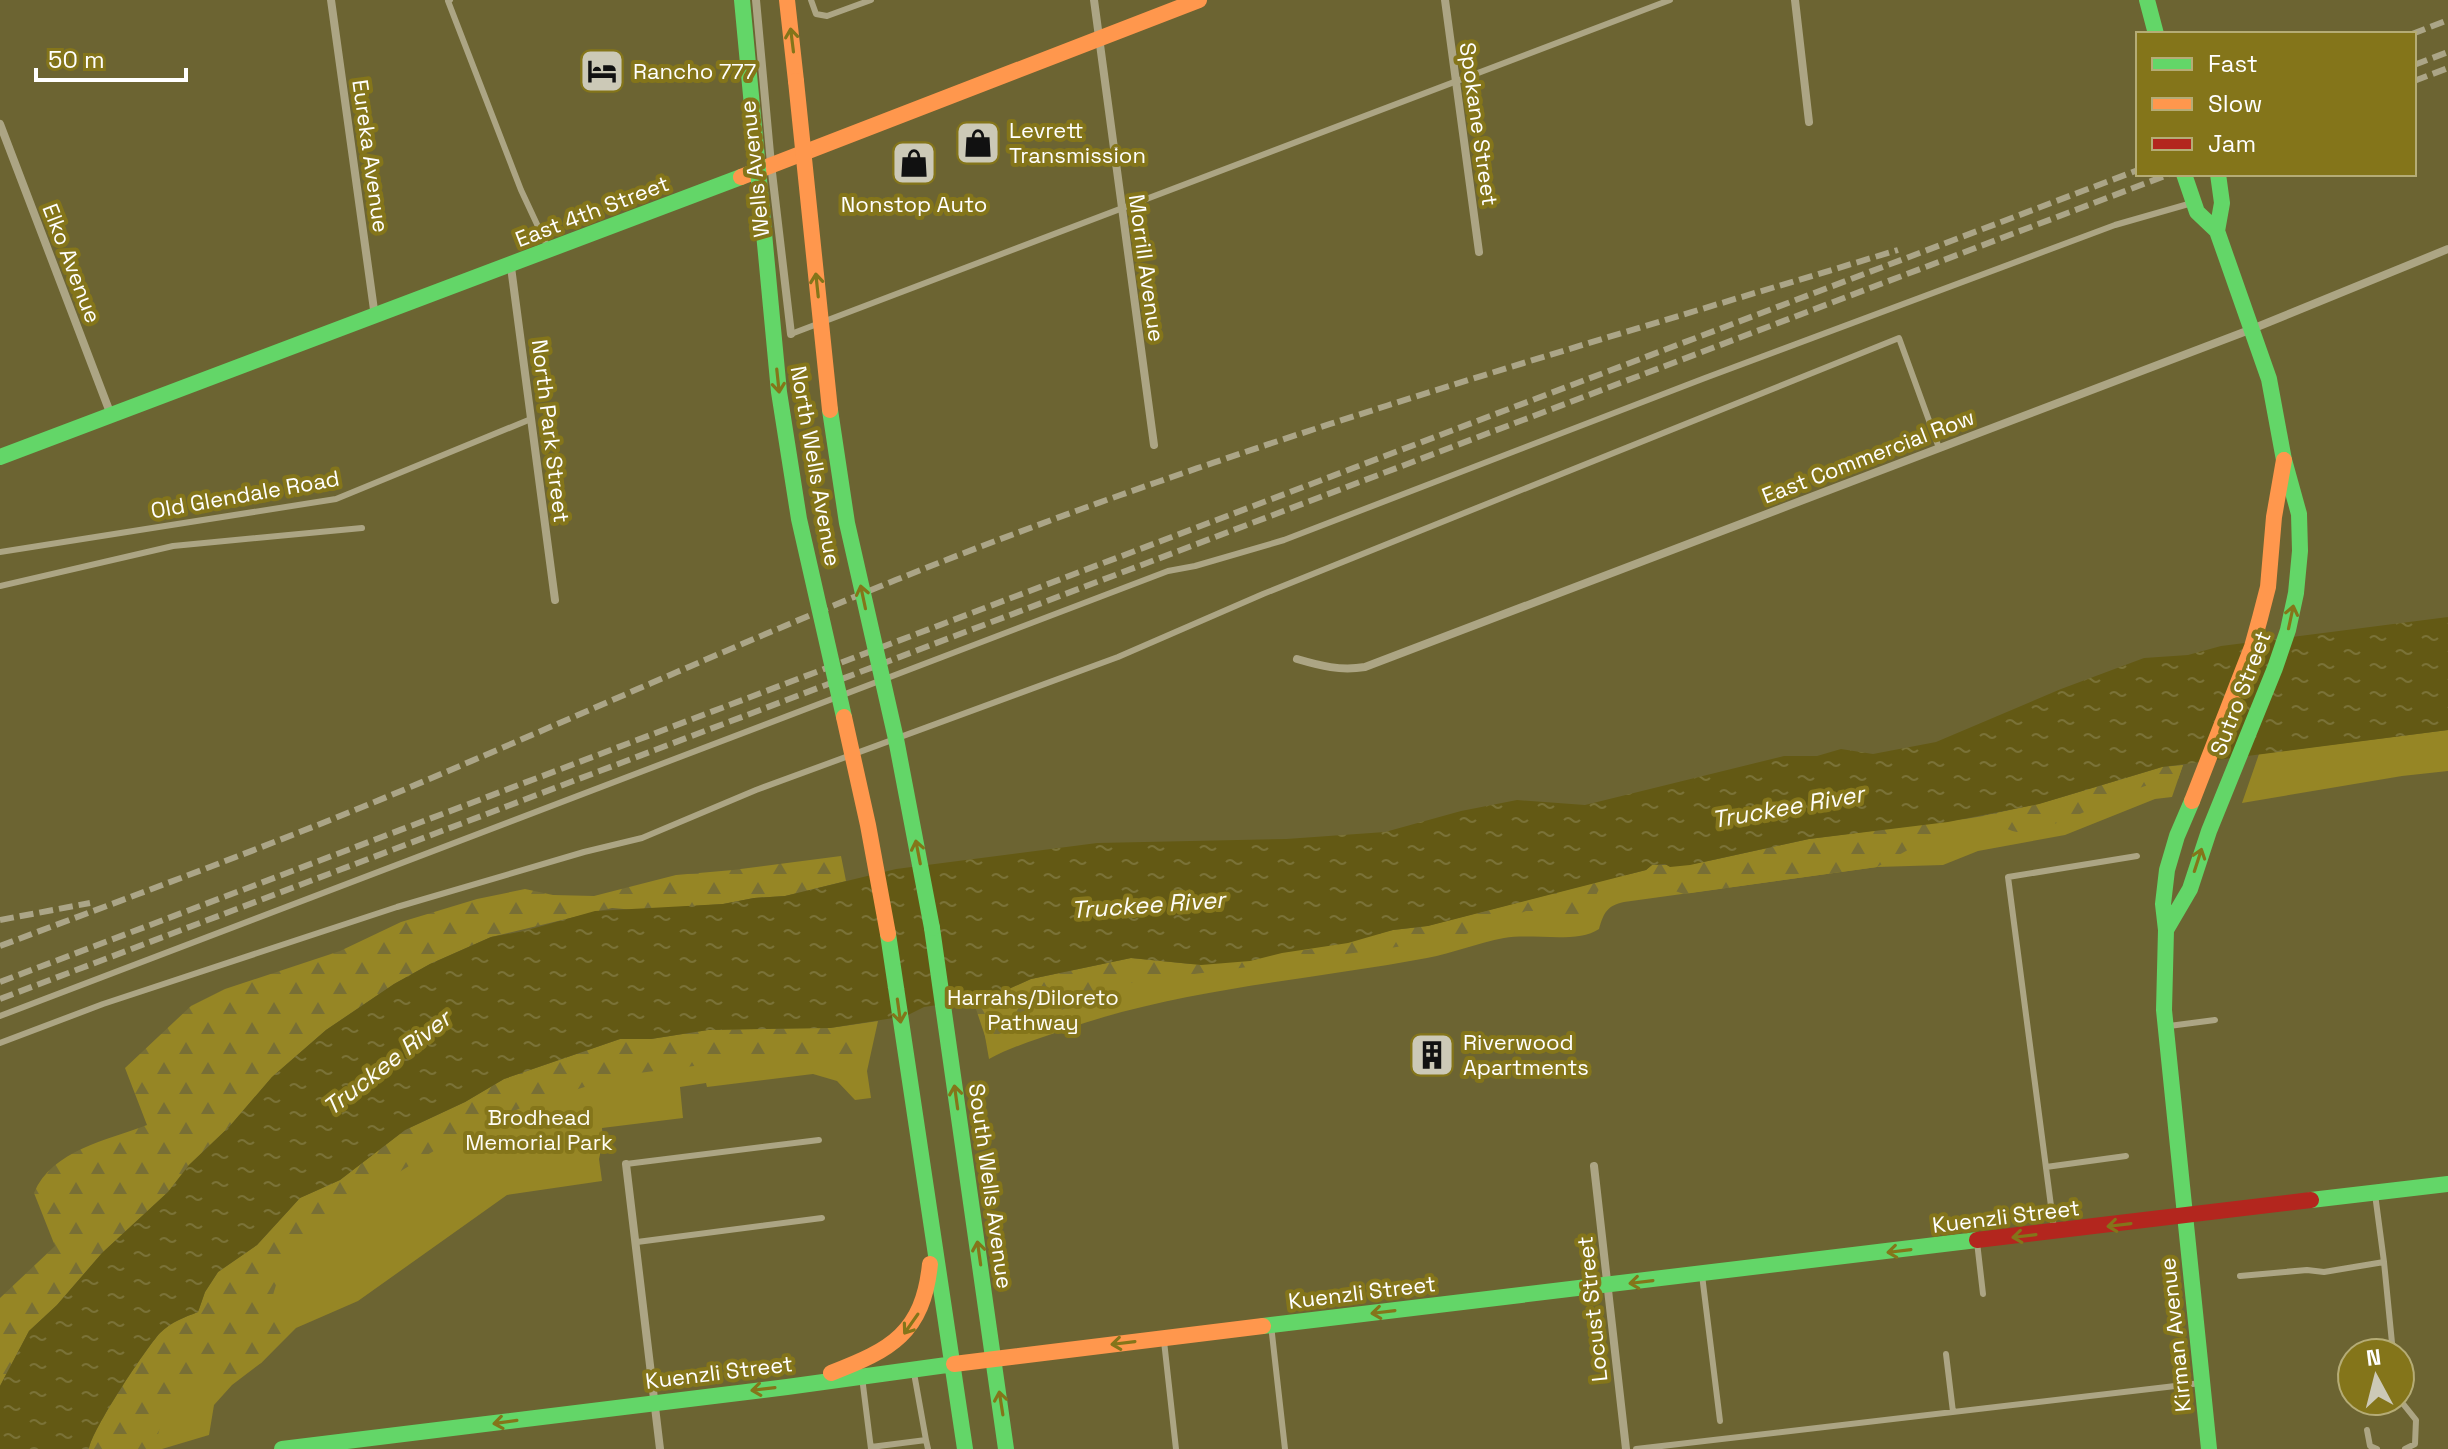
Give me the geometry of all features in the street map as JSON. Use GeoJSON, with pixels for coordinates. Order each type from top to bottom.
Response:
{"type":"FeatureCollection","features":[{"type":"Feature","properties":{"kind":"main road","name":"North Wells Avenue"},"geometry":{"type":"LineString","coordinates":[[742,0],[782,408],[799,519],[868,825],[888,934],[930,1223]]}},
{"type":"Feature","properties":{"kind":"main road","name":"North Wells Avenue"},"geometry":{"type":"LineString","coordinates":[[787,0],[829,401],[847,523],[896,739],[932,928]]}},
{"type":"Feature","properties":{"kind":"main road","name":"East 4th Street"},"geometry":{"type":"LineString","coordinates":[[0,457],[511,266],[1098,39],[1174,4],[1199,0]]}},
{"type":"Feature","properties":{"kind":"main road"},"geometry":{"type":"LineString","coordinates":[[2147,0],[2155,32]]}},
{"type":"Feature","properties":{"kind":"main road","name":"Sutro Street"},"geometry":{"type":"LineString","coordinates":[[2166,930],[2190,889],[2209,831],[2252,729],[2288,630],[2297,579],[2299,514],[2284,460],[2269,379],[2217,231],[2197,212],[2185,176]]}},
{"type":"Feature","properties":{"kind":"main road","name":"Sutro Street"},"geometry":{"type":"LineString","coordinates":[[2217,231],[2222,203],[2218,176]]}},
{"type":"Feature","properties":{"kind":"main road","name":"Sutro Street"},"geometry":{"type":"LineString","coordinates":[[2183,1217],[2165,1027],[2163,975],[2166,930],[2163,904],[2167,870],[2177,836],[2252,647],[2268,587],[2274,517],[2284,460]]}},
{"type":"Feature","properties":{"kind":"main road","name":"South Wells Avenue"},"geometry":{"type":"LineString","coordinates":[[932,928],[1006,1449]]}},
{"type":"Feature","properties":{"kind":"main road","name":"Kuenzli Street"},"geometry":{"type":"LineString","coordinates":[[282,1449],[330,1446],[994,1358],[2448,1184]]}},
{"type":"Feature","properties":{"kind":"main road","name":"Kirman Avenue"},"geometry":{"type":"LineString","coordinates":[[2183,1217],[2209,1449]]}},
{"type":"Feature","properties":{"kind":"main road"},"geometry":{"type":"LineString","coordinates":[[930,1223],[965,1449]]}},
{"type":"Feature","properties":{"kind":"main road"},"geometry":{"type":"LineString","coordinates":[[799,1385],[860,1363],[888,1348],[911,1326],[921,1311],[929,1281],[930,1223]]}},
{"type":"Feature","properties":{"kind":"street","name":"Eureka Avenue"},"geometry":{"type":"LineString","coordinates":[[331,0],[375,318]]}},
{"type":"Feature","properties":{"kind":"street","name":"Wells Avenue"},"geometry":{"type":"LineString","coordinates":[[756,0],[791,334]]}},
{"type":"Feature","properties":{"kind":"street","name":"Morrill Avenue"},"geometry":{"type":"LineString","coordinates":[[1094,0],[1154,445]]}},
{"type":"Feature","properties":{"kind":"street","name":"Spokane Street"},"geometry":{"type":"LineString","coordinates":[[1445,0],[1479,252]]}},
{"type":"Feature","properties":{"kind":"street"},"geometry":{"type":"LineString","coordinates":[[1795,0],[1809,122]]}},
{"type":"Feature","properties":{"kind":"street","name":"Elko Avenue"},"geometry":{"type":"LineString","coordinates":[[0,124],[111,415]]}},
{"type":"Feature","properties":{"kind":"street","name":"East Commercial Row"},"geometry":{"type":"LineString","coordinates":[[1297,659],[1336,669],[1365,667],[2252,329],[2448,249]]}},
{"type":"Feature","properties":{"kind":"street","name":"North Park Street"},"geometry":{"type":"LineString","coordinates":[[511,266],[555,600]]}},
{"type":"Feature","properties":{"kind":"street"},"geometry":{"type":"LineString","coordinates":[[626,1164],[660,1449]]}},
{"type":"Feature","properties":{"kind":"street","name":"Locust Street"},"geometry":{"type":"LineString","coordinates":[[1594,1166],[1626,1449]]}},
{"type":"Feature","properties":{"kind":"lane"},"geometry":{"type":"LineString","coordinates":[[449,0],[521,190],[549,250]]}},
{"type":"Feature","properties":{"kind":"lane"},"geometry":{"type":"LineString","coordinates":[[811,0],[816,14],[827,16],[871,0]]}},
{"type":"Feature","properties":{"kind":"lane"},"geometry":{"type":"LineString","coordinates":[[791,334],[1670,0]]}},
{"type":"Feature","properties":{"kind":"lane"},"geometry":{"type":"LineString","coordinates":[[0,1016],[1168,571],[1284,540],[2101,230],[2192,203]]}},
{"type":"Feature","properties":{"kind":"lane"},"geometry":{"type":"LineString","coordinates":[[0,1043],[103,1004],[397,907],[642,838],[756,790],[1118,657],[1263,594],[1899,338],[1939,448]]}},
{"type":"Feature","properties":{"kind":"lane","name":"Old Glendale Road"},"geometry":{"type":"LineString","coordinates":[[0,552],[336,499],[531,419]]}},
{"type":"Feature","properties":{"kind":"lane"},"geometry":{"type":"LineString","coordinates":[[0,586],[173,546],[362,528]]}},
{"type":"Feature","properties":{"kind":"lane"},"geometry":{"type":"LineString","coordinates":[[2054,1233],[2008,877],[2137,856]]}},
{"type":"Feature","properties":{"kind":"lane"},"geometry":{"type":"LineString","coordinates":[[2165,1027],[2215,1020]]}},
{"type":"Feature","properties":{"kind":"lane"},"geometry":{"type":"LineString","coordinates":[[626,1164],[819,1140]]}},
{"type":"Feature","properties":{"kind":"lane"},"geometry":{"type":"LineString","coordinates":[[2046,1167],[2126,1156]]}},
{"type":"Feature","properties":{"kind":"lane"},"geometry":{"type":"LineString","coordinates":[[2375,1193],[2391,1337]]}},
{"type":"Feature","properties":{"kind":"lane"},"geometry":{"type":"LineString","coordinates":[[637,1242],[822,1218]]}},
{"type":"Feature","properties":{"kind":"lane"},"geometry":{"type":"LineString","coordinates":[[1977,1242],[1983,1294]]}},
{"type":"Feature","properties":{"kind":"lane"},"geometry":{"type":"LineString","coordinates":[[2240,1276],[2307,1270],[2324,1272],[2384,1262]]}},
{"type":"Feature","properties":{"kind":"lane"},"geometry":{"type":"LineString","coordinates":[[1702,1275],[1720,1421]]}},
{"type":"Feature","properties":{"kind":"lane"},"geometry":{"type":"LineString","coordinates":[[1271,1325],[1285,1449]]}},
{"type":"Feature","properties":{"kind":"lane"},"geometry":{"type":"LineString","coordinates":[[1163,1338],[1176,1449]]}},
{"type":"Feature","properties":{"kind":"lane"},"geometry":{"type":"LineString","coordinates":[[1946,1354],[1953,1412]]}},
{"type":"Feature","properties":{"kind":"lane"},"geometry":{"type":"LineString","coordinates":[[914,1370],[928,1449]]}},
{"type":"Feature","properties":{"kind":"lane"},"geometry":{"type":"LineString","coordinates":[[862,1377],[871,1448],[926,1440]]}},
{"type":"Feature","properties":{"kind":"lane"},"geometry":{"type":"LineString","coordinates":[[1636,1449],[2202,1383]]}},
{"type":"Feature","properties":{"kind":"lane"},"geometry":{"type":"LineString","coordinates":[[2405,1449],[2415,1444],[2414,1417]]}},
{"type":"Feature","properties":{"kind":"lane"},"geometry":{"type":"LineString","coordinates":[[2367,1430],[2370,1446],[2377,1449]]}},
{"type":"Feature","properties":{"kind":"green space"},"geometry":{"type":"Polygon","coordinates":[[[2448,730],[2448,771],[2242,803],[2259,754],[2448,730]]]}},
{"type":"Feature","properties":{"kind":"green space","name":"Harrahs/Diloreto Pathway"},"geometry":{"type":"Polygon","coordinates":[[[2183,765],[2172,797],[2155,799],[2065,835],[1978,851],[1943,865],[1877,867],[1624,902],[1610,908],[1599,929],[1579,936],[1504,938],[1427,958],[1153,1004],[1063,1030],[989,1059],[983,1025],[973,1000],[1428,926],[1620,876],[1983,816],[2183,765]]]}},
{"type":"Feature","properties":{"kind":"green space"},"geometry":{"type":"Polygon","coordinates":[[[2183,765],[2178,779],[2144,786],[2033,830],[2013,831],[1983,816],[2039,804],[2162,767],[2183,765]]]}},
{"type":"Feature","properties":{"kind":"green space"},"geometry":{"type":"Polygon","coordinates":[[[1964,819],[1877,867],[1684,894],[1645,881],[1615,882],[1600,887],[1588,912],[1571,920],[1545,911],[1526,911],[1458,937],[1134,982],[986,1039],[973,1000],[991,997],[1031,979],[1131,958],[1201,965],[1319,948],[1393,930],[1428,926],[1646,870],[1652,865],[1690,865],[1809,839],[1964,819]]]}},
{"type":"Feature","properties":{"kind":"green space"},"geometry":{"type":"Polygon","coordinates":[[[841,856],[846,881],[785,896],[723,904],[635,910],[612,908],[491,937],[394,984],[326,1030],[272,1077],[229,1127],[189,1165],[168,1192],[102,1253],[57,1305],[29,1331],[0,1386],[0,1298],[55,1246],[34,1193],[42,1178],[67,1157],[83,1148],[147,1125],[125,1068],[191,1006],[225,989],[340,951],[401,922],[477,899],[525,889],[553,895],[594,896],[676,875],[841,856]]]}},
{"type":"Feature","properties":{"kind":"green space","name":"Brodhead Memorial Park"},"geometry":{"type":"Polygon","coordinates":[[[878,1021],[867,1071],[871,1098],[855,1100],[837,1081],[813,1074],[707,1087],[706,1083],[680,1087],[683,1118],[602,1128],[599,1159],[602,1181],[507,1195],[358,1301],[296,1328],[214,1405],[209,1435],[162,1449],[89,1449],[300,1198],[708,1030],[830,1028],[878,1021]]]}},
{"type":"Feature","properties":{"kind":"green space"},"geometry":{"type":"Polygon","coordinates":[[[830,1028],[849,1042],[858,1070],[830,1061],[800,1058],[763,1062],[741,1060],[623,1075],[530,1104],[465,1132],[340,1208],[297,1250],[273,1295],[296,1327],[261,1363],[236,1374],[208,1378],[184,1390],[165,1409],[154,1449],[89,1449],[109,1408],[153,1342],[178,1320],[198,1312],[205,1292],[218,1272],[257,1245],[300,1198],[340,1180],[405,1130],[465,1102],[504,1079],[620,1039],[651,1039],[708,1030],[830,1028]]]}},
{"type":"Feature","properties":{"kind":"water","name":"Truckee River"},"geometry":{"type":"Polygon","coordinates":[[[2448,617],[2448,730],[2162,767],[2039,804],[1948,822],[1809,839],[1690,865],[1652,865],[1646,870],[1428,926],[1393,930],[1348,943],[1250,961],[1201,965],[1131,958],[1031,979],[991,997],[924,1007],[906,1016],[830,1028],[708,1030],[651,1039],[620,1039],[504,1079],[465,1102],[405,1130],[340,1180],[300,1198],[257,1245],[218,1272],[205,1292],[198,1312],[173,1323],[160,1333],[109,1408],[89,1449],[0,1449],[0,1386],[29,1331],[57,1305],[102,1253],[168,1192],[189,1165],[229,1127],[272,1077],[326,1030],[394,984],[491,937],[595,911],[723,904],[785,896],[896,869],[1097,843],[1286,839],[1385,832],[1461,811],[1517,800],[1585,805],[1784,756],[1817,756],[1841,749],[1873,754],[1936,742],[2144,658],[2188,655],[2221,646],[2448,617]]]}},
{"type":"Feature","properties":{"kind":"railway"},"geometry":{"type":"LineString","coordinates":[[2416,32],[2448,20]]}},
{"type":"Feature","properties":{"kind":"railway"},"geometry":{"type":"LineString","coordinates":[[2416,64],[2448,52]]}},
{"type":"Feature","properties":{"kind":"railway"},"geometry":{"type":"LineString","coordinates":[[2416,80],[2448,68]]}},
{"type":"Feature","properties":{"kind":"railway"},"geometry":{"type":"LineString","coordinates":[[0,982],[2136,171]]}},
{"type":"Feature","properties":{"kind":"railway"},"geometry":{"type":"LineString","coordinates":[[0,999],[2165,176]]}},
{"type":"Feature","properties":{"kind":"railway"},"geometry":{"type":"LineString","coordinates":[[0,946],[341,816],[844,601],[1109,499],[1446,387],[1898,250]]}},
{"type":"Feature","properties":{"kind":"railway"},"geometry":{"type":"LineString","coordinates":[[0,920],[90,903]]}},
{"type":"Feature","properties":{"kind":"traffic: fast"},"geometry":{"type":"LineString","coordinates":[[742,0],[779,392],[799,519],[844,717]]}},
{"type":"Feature","properties":{"kind":"traffic: fast"},"geometry":{"type":"LineString","coordinates":[[2147,0],[2155,32]]}},
{"type":"Feature","properties":{"kind":"traffic: fast"},"geometry":{"type":"LineString","coordinates":[[2166,930],[2190,889],[2209,831],[2275,668],[2296,593],[2300,551],[2299,514],[2284,460],[2269,379],[2217,231],[2197,212],[2185,176]]}},
{"type":"Feature","properties":{"kind":"traffic: fast"},"geometry":{"type":"LineString","coordinates":[[2217,231],[2222,203],[2218,176]]}},
{"type":"Feature","properties":{"kind":"traffic: fast"},"geometry":{"type":"LineString","coordinates":[[0,457],[741,177]]}},
{"type":"Feature","properties":{"kind":"traffic: fast"},"geometry":{"type":"LineString","coordinates":[[830,410],[847,523],[896,739],[932,928]]}},
{"type":"Feature","properties":{"kind":"traffic: fast"},"geometry":{"type":"LineString","coordinates":[[2192,801],[2167,870],[2163,904],[2166,930],[2164,1010],[2209,1449]]}},
{"type":"Feature","properties":{"kind":"traffic: fast"},"geometry":{"type":"LineString","coordinates":[[932,928],[1006,1449]]}},
{"type":"Feature","properties":{"kind":"traffic: fast"},"geometry":{"type":"LineString","coordinates":[[888,934],[965,1449]]}},
{"type":"Feature","properties":{"kind":"traffic: fast"},"geometry":{"type":"LineString","coordinates":[[2311,1200],[2448,1184]]}},
{"type":"Feature","properties":{"kind":"traffic: fast"},"geometry":{"type":"LineString","coordinates":[[1263,1326],[1977,1240]]}},
{"type":"Feature","properties":{"kind":"traffic: fast"},"geometry":{"type":"LineString","coordinates":[[282,1449],[954,1364]]}},
{"type":"Feature","properties":{"kind":"traffic: slow"},"geometry":{"type":"LineString","coordinates":[[787,0],[796,81]]}},
{"type":"Feature","properties":{"kind":"traffic: slow"},"geometry":{"type":"LineString","coordinates":[[741,177],[1199,0]]}},
{"type":"Feature","properties":{"kind":"traffic: slow"},"geometry":{"type":"LineString","coordinates":[[796,81],[830,410]]}},
{"type":"Feature","properties":{"kind":"traffic: slow"},"geometry":{"type":"LineString","coordinates":[[2192,801],[2252,647],[2260,618],[2268,587],[2274,517],[2284,460]]}},
{"type":"Feature","properties":{"kind":"traffic: slow"},"geometry":{"type":"LineString","coordinates":[[844,717],[888,934]]}},
{"type":"Feature","properties":{"kind":"traffic: slow"},"geometry":{"type":"LineString","coordinates":[[831,1373],[871,1356],[900,1336],[920,1307],[930,1264]]}},
{"type":"Feature","properties":{"kind":"traffic: slow"},"geometry":{"type":"LineString","coordinates":[[954,1364],[1263,1326]]}},
{"type":"Feature","properties":{"kind":"traffic: jam"},"geometry":{"type":"LineString","coordinates":[[1977,1240],[2311,1200]]}},
{"type":"Feature","properties":{"kind":"place","name":"Rancho 777"},"geometry":{"type":"Point","coordinates":[602,71]}},
{"type":"Feature","properties":{"kind":"place","name":"Levrett Transmission"},"geometry":{"type":"Point","coordinates":[978,143]}},
{"type":"Feature","properties":{"kind":"place","name":"Nonstop Auto"},"geometry":{"type":"Point","coordinates":[914,163]}},
{"type":"Feature","properties":{"kind":"place","name":"Riverwood Apartments"},"geometry":{"type":"Point","coordinates":[1432,1055]}}]}
